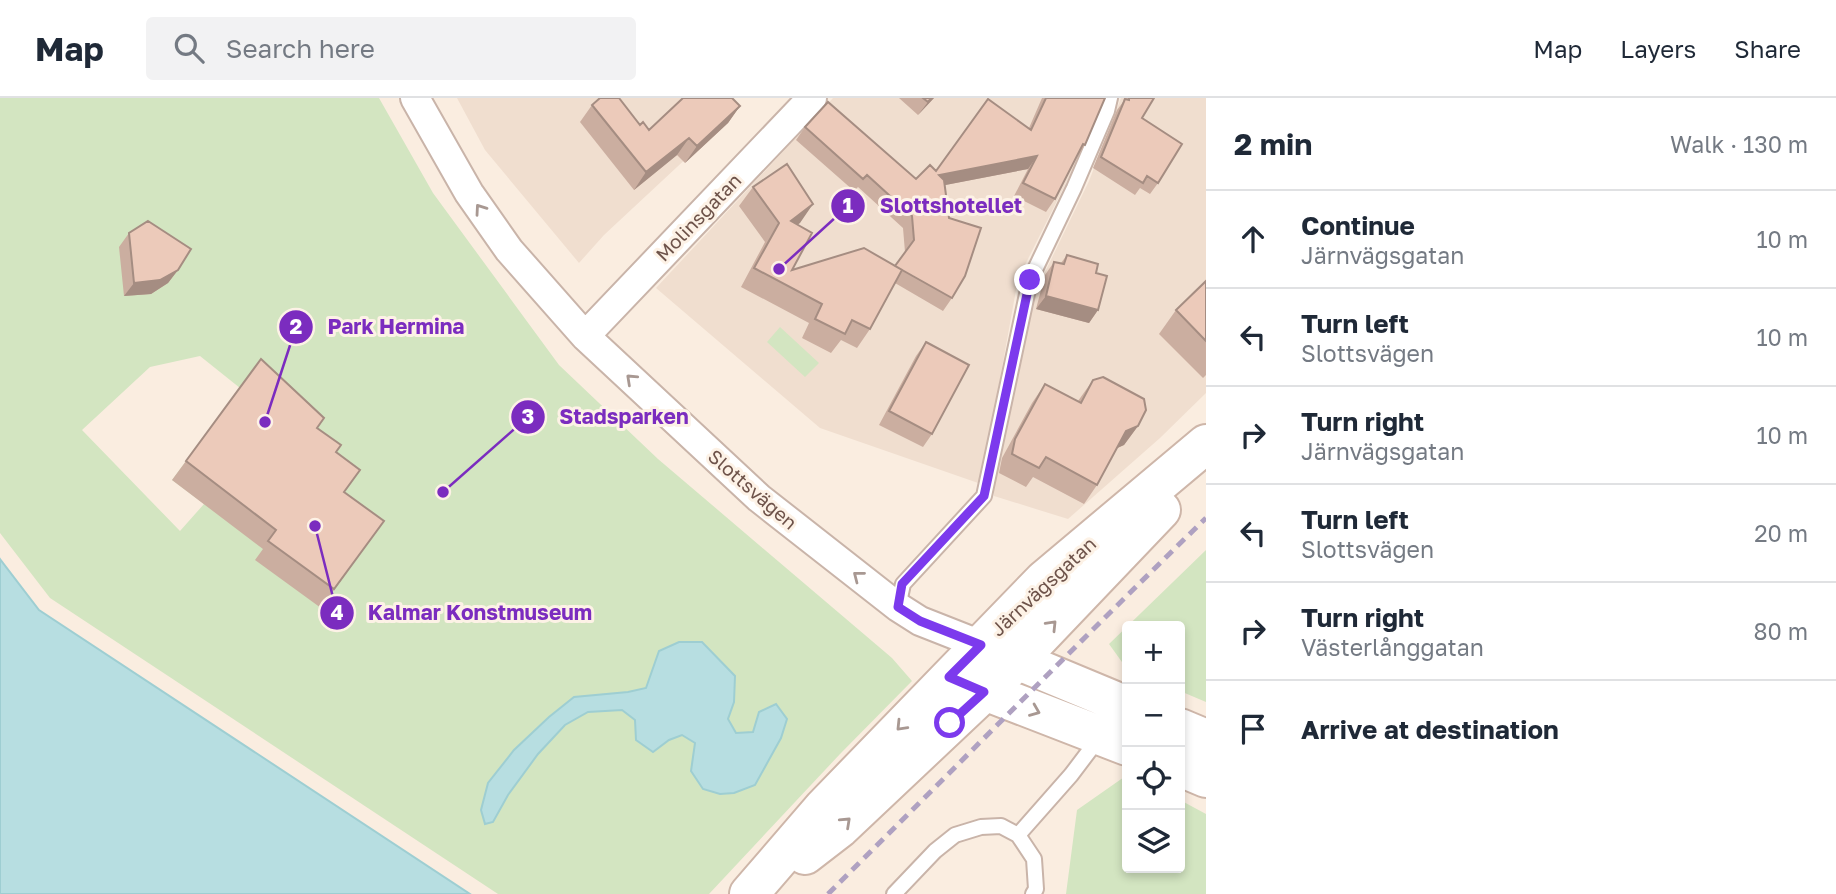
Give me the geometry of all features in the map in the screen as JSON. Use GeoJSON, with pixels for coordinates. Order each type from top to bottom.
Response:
{"type":"FeatureCollection","features":[{"type":"Feature","properties":{"kind":"main road","name":"Järnvägsgatan"},"geometry":{"type":"LineString","coordinates":[[751,894],[840,828],[966,685],[981,645],[1044,580],[1206,444]]}},
{"type":"Feature","properties":{"kind":"main road","name":"Järnvägsgatan"},"geometry":{"type":"LineString","coordinates":[[966,685],[1017,661],[1206,462]]}},
{"type":"Feature","properties":{"kind":"main road","name":"Slottsvägen"},"geometry":{"type":"LineString","coordinates":[[981,645],[1017,661],[1118,729]]}},
{"type":"Feature","properties":{"kind":"main road"},"geometry":{"type":"LineString","coordinates":[[966,685],[1118,729]]}},
{"type":"Feature","properties":{"kind":"main road"},"geometry":{"type":"LineString","coordinates":[[1185,730],[1206,739]]}},
{"type":"Feature","properties":{"kind":"main road"},"geometry":{"type":"LineString","coordinates":[[1185,769],[1206,778]]}},
{"type":"Feature","properties":{"kind":"street","name":"Slottsvägen"},"geometry":{"type":"LineString","coordinates":[[415,98],[469,192],[509,250],[585,336],[759,498],[898,607],[920,621],[981,645]]}},
{"type":"Feature","properties":{"kind":"street","name":"Molinsgatan"},"geometry":{"type":"LineString","coordinates":[[585,336],[812,98]]}},
{"type":"Feature","properties":{"kind":"lane"},"geometry":{"type":"LineString","coordinates":[[898,607],[902,584],[984,496],[1030,280],[1074,188],[1110,98]]}},
{"type":"Feature","properties":{"kind":"lane"},"geometry":{"type":"LineString","coordinates":[[1018,835],[1096,742],[1118,729]]}},
{"type":"Feature","properties":{"kind":"lane"},"geometry":{"type":"LineString","coordinates":[[894,894],[935,851],[955,835],[981,827],[1001,826],[1018,835],[1034,859],[1034,894]]}},
{"type":"Feature","properties":{"kind":"shaded area"},"geometry":{"type":"Polygon","coordinates":[[[457,98],[732,98],[726,105],[735,113],[604,235],[579,263],[485,150],[457,98]]]}},
{"type":"Feature","properties":{"kind":"shaded area"},"geometry":{"type":"Polygon","coordinates":[[[833,98],[1105,98],[1102,111],[1018,279],[981,484],[820,428],[656,288],[833,98]]]}},
{"type":"Feature","properties":{"kind":"shaded area"},"geometry":{"type":"Polygon","coordinates":[[[1121,98],[1206,98],[1206,393],[1160,438],[1068,519],[994,496],[992,473],[1032,299],[1089,181],[1121,98]]]}},
{"type":"Feature","properties":{"kind":"green space"},"geometry":{"type":"Polygon","coordinates":[[[0,98],[379,98],[433,193],[559,365],[658,459],[892,658],[912,681],[709,894],[498,894],[50,598],[0,533],[0,98]],[[200,356],[150,367],[82,430],[180,531],[204,504],[172,480],[240,388],[200,356]]]}},
{"type":"Feature","properties":{"kind":"green space"},"geometry":{"type":"Polygon","coordinates":[[[780,327],[819,363],[805,377],[767,342],[780,327]]]}},
{"type":"Feature","properties":{"kind":"green space"},"geometry":{"type":"Polygon","coordinates":[[[1206,550],[1206,702],[1185,693],[1185,621],[1133,621],[1206,550]]]}},
{"type":"Feature","properties":{"kind":"green space"},"geometry":{"type":"Polygon","coordinates":[[[1122,632],[1122,662],[1109,644],[1122,632]]]}},
{"type":"Feature","properties":{"kind":"green space"},"geometry":{"type":"Polygon","coordinates":[[[1122,778],[1122,873],[1185,873],[1185,803],[1206,814],[1206,894],[1066,894],[1077,810],[1122,778]]]}},
{"type":"Feature","properties":{"kind":"water"},"geometry":{"type":"Polygon","coordinates":[[[0,559],[39,610],[470,894],[0,894],[0,559]]]}},
{"type":"Feature","properties":{"kind":"water"},"geometry":{"type":"Polygon","coordinates":[[[679,642],[702,642],[735,676],[734,702],[728,719],[736,733],[753,732],[759,712],[776,704],[787,719],[781,738],[755,785],[734,793],[720,794],[703,789],[691,771],[695,743],[682,735],[669,740],[653,752],[636,740],[635,720],[622,710],[588,712],[565,725],[538,754],[508,795],[493,822],[485,824],[481,810],[488,783],[514,750],[549,717],[574,697],[646,688],[659,651],[679,642]]]}},
{"type":"Feature","properties":{"kind":"building"},"geometry":{"type":"Polygon","coordinates":[[[600,98],[619,98],[640,125],[643,122],[649,130],[683,98],[732,98],[740,106],[697,146],[689,138],[646,172],[592,105],[600,98]]]}},
{"type":"Feature","properties":{"kind":"building"},"geometry":{"type":"Polygon","coordinates":[[[1046,98],[1105,98],[1085,145],[1083,144],[1055,199],[1023,183],[1037,156],[939,175],[944,180],[949,218],[981,228],[965,276],[952,298],[895,266],[914,240],[912,216],[867,175],[863,179],[805,127],[828,102],[916,179],[930,165],[936,171],[988,99],[1031,130],[1046,98]]]}},
{"type":"Feature","properties":{"kind":"building"},"geometry":{"type":"Polygon","coordinates":[[[1154,98],[1142,118],[1182,144],[1158,183],[1147,176],[1143,183],[1101,157],[1125,99],[1154,98]]]}},
{"type":"Feature","properties":{"kind":"building"},"geometry":{"type":"Polygon","coordinates":[[[787,164],[813,204],[791,221],[812,233],[792,270],[864,248],[902,270],[870,329],[852,320],[845,334],[815,319],[822,304],[754,268],[779,223],[753,187],[787,164]]]}},
{"type":"Feature","properties":{"kind":"building"},"geometry":{"type":"Polygon","coordinates":[[[148,221],[191,249],[178,270],[160,280],[134,283],[129,233],[148,221]]]}},
{"type":"Feature","properties":{"kind":"building"},"geometry":{"type":"Polygon","coordinates":[[[1067,255],[1098,264],[1096,273],[1107,276],[1098,310],[1046,296],[1054,262],[1064,264],[1067,255]]]}},
{"type":"Feature","properties":{"kind":"building"},"geometry":{"type":"Polygon","coordinates":[[[1206,281],[1206,341],[1176,310],[1206,281]]]}},
{"type":"Feature","properties":{"kind":"building"},"geometry":{"type":"Polygon","coordinates":[[[926,342],[969,365],[932,434],[889,411],[926,342]]]}},
{"type":"Feature","properties":{"kind":"building"},"geometry":{"type":"Polygon","coordinates":[[[261,359],[324,418],[317,428],[341,445],[336,452],[360,470],[344,492],[384,521],[334,589],[268,541],[276,530],[186,461],[261,359]]]}},
{"type":"Feature","properties":{"kind":"building"},"geometry":{"type":"Polygon","coordinates":[[[1103,377],[1144,399],[1146,410],[1138,426],[1126,431],[1097,485],[1046,457],[1039,468],[1012,454],[1015,439],[1045,384],[1081,403],[1093,380],[1103,377]]]}},
{"type":"Feature","properties":{"kind":"railway"},"geometry":{"type":"LineString","coordinates":[[828,894],[1206,518]]}},
{"type":"Feature","properties":{"kind":"place","name":"Slottshotellet"},"geometry":{"type":"Point","coordinates":[779,269]}},
{"type":"Feature","properties":{"kind":"place","name":"Park Hermina"},"geometry":{"type":"Point","coordinates":[265,422]}},
{"type":"Feature","properties":{"kind":"place","name":"Stadsparken"},"geometry":{"type":"Point","coordinates":[443,492]}},
{"type":"Feature","properties":{"kind":"place","name":"Kalmar Konstmuseum"},"geometry":{"type":"Point","coordinates":[315,526]}},
{"type":"Feature","properties":{"kind":"route"},"geometry":{"type":"LineString","coordinates":[[950,723],[984,692],[949,677],[981,645],[920,621],[898,607],[902,584],[984,496],[1030,280]]}}]}
